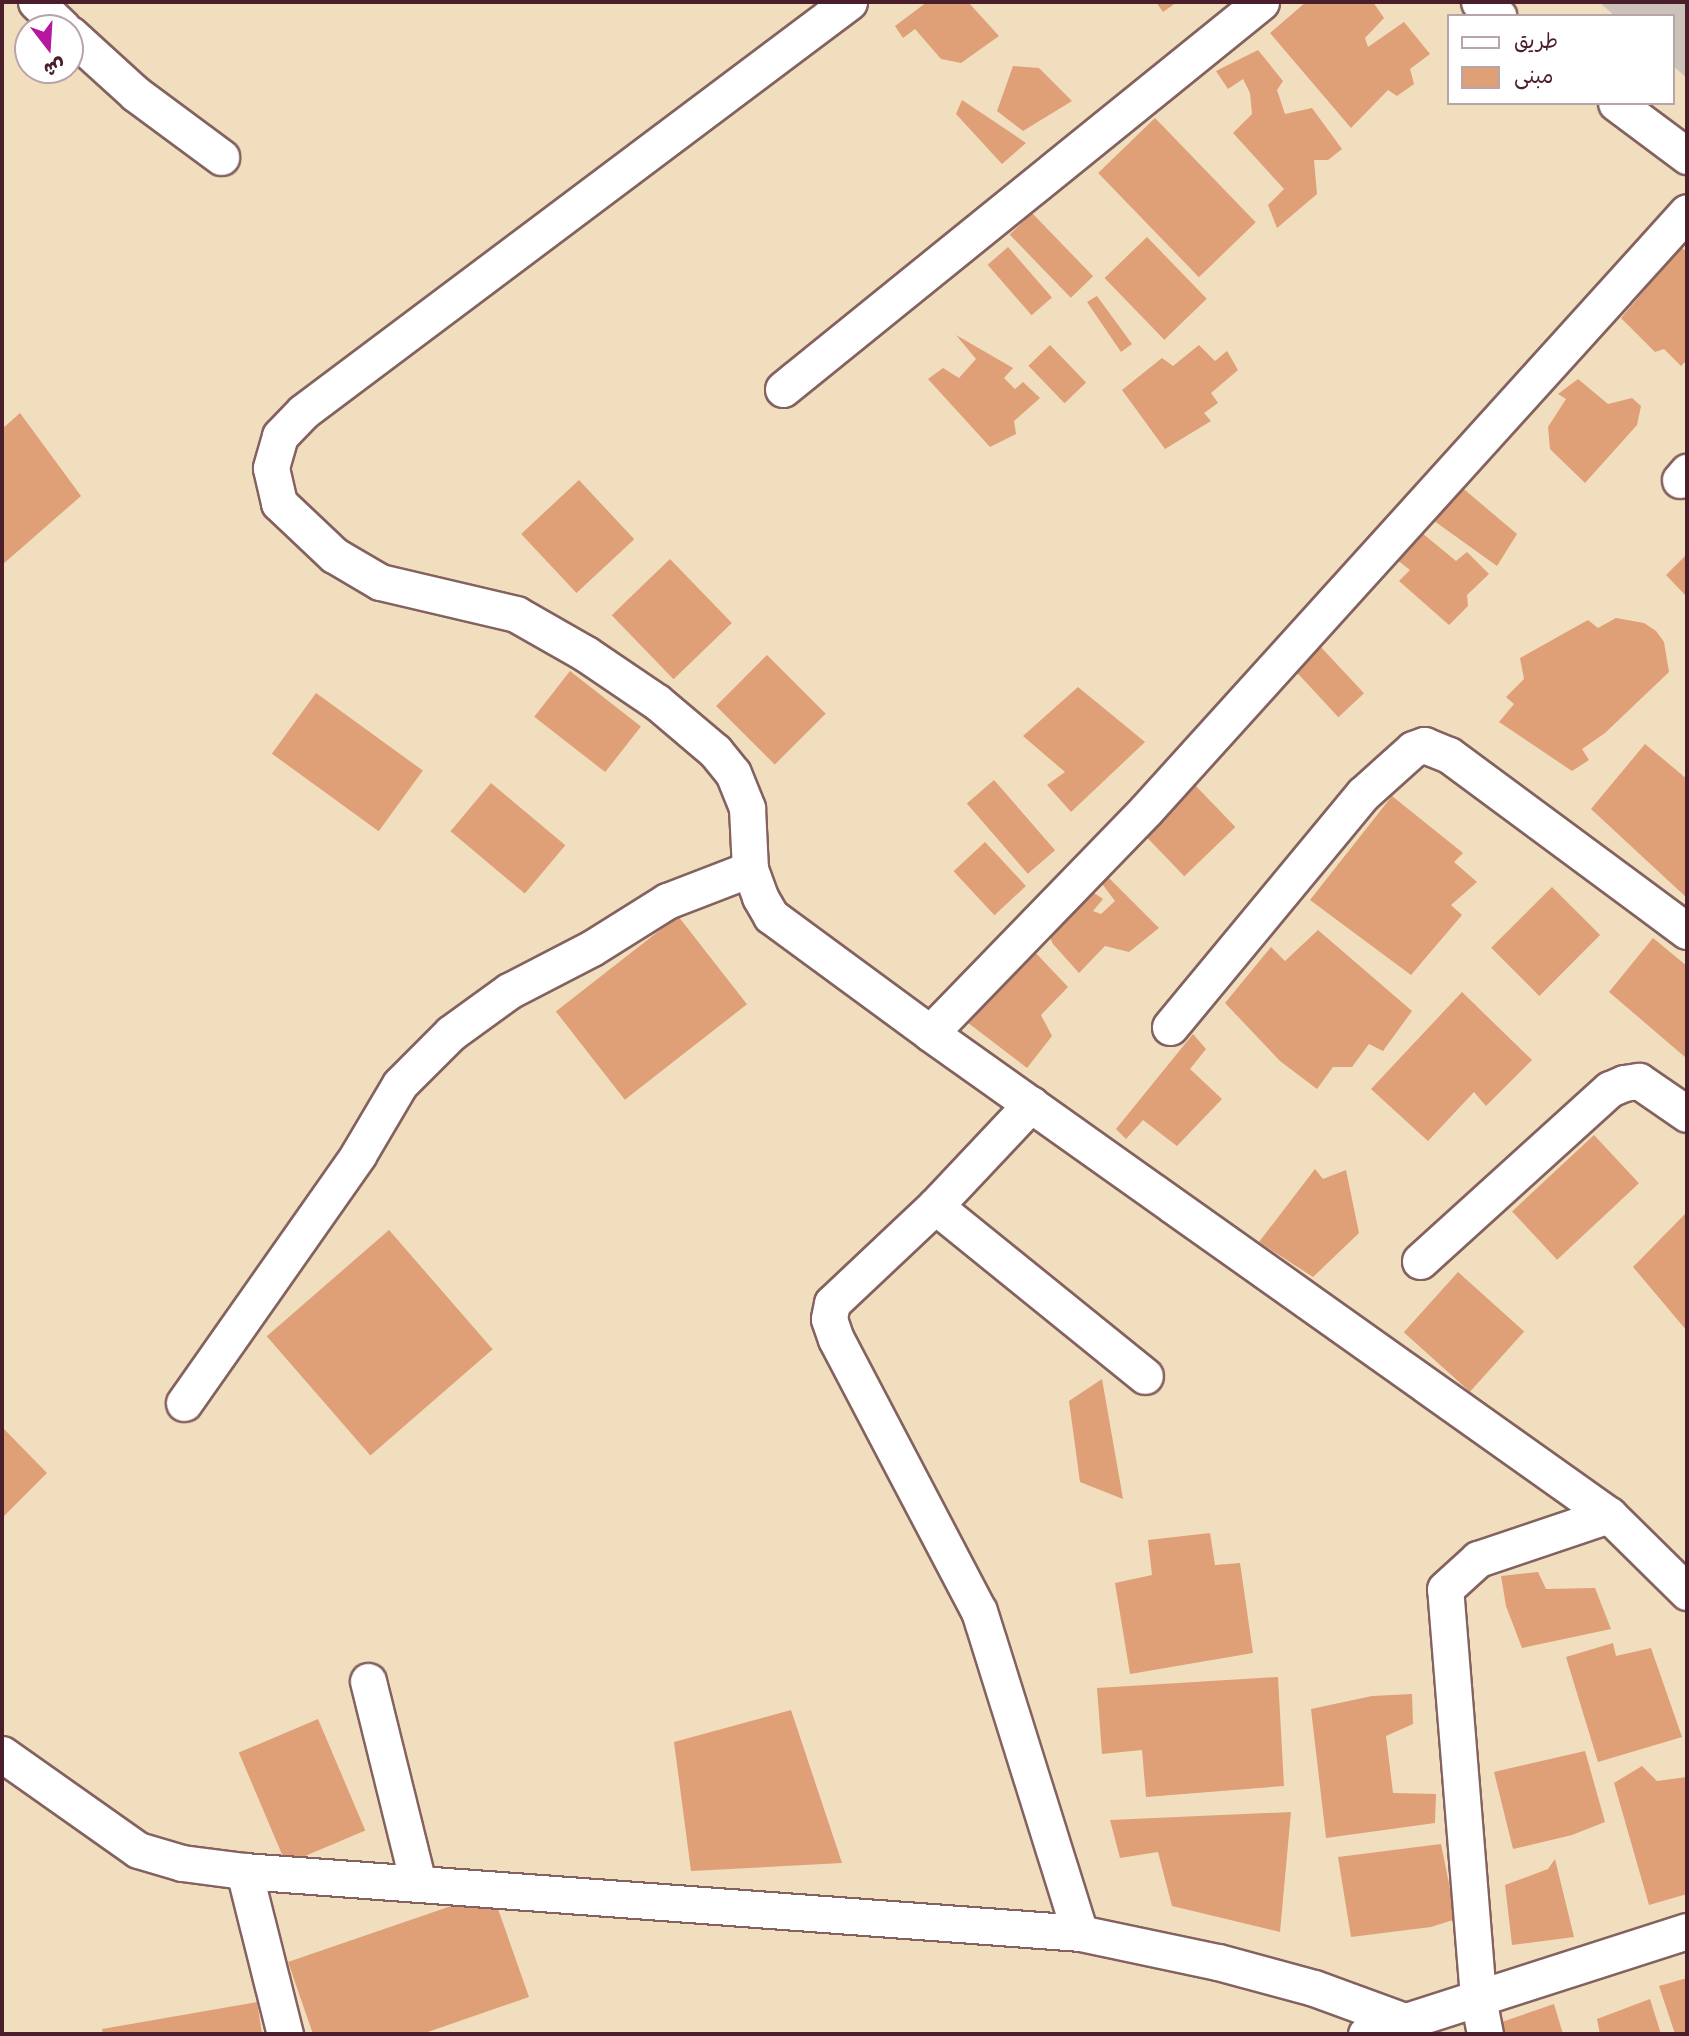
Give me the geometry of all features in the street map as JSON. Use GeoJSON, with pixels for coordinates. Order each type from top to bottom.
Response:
{"type":"FeatureCollection","features":[{"type":"Feature","properties":{"kind":"street"},"geometry":{"type":"LineString","coordinates":[[849,2],[303,412],[280,436],[271,468],[279,503],[334,555],[380,582],[516,614],[586,654],[657,702],[705,743],[733,773],[747,808],[750,869],[760,897],[771,916],[930,1033],[1609,1515],[1687,1592]]}},
{"type":"Feature","properties":{"kind":"street"},"geometry":{"type":"LineString","coordinates":[[783,389],[1261,2]]}},
{"type":"Feature","properties":{"kind":"street"},"geometry":{"type":"LineString","coordinates":[[1479,2],[1495,14]]}},
{"type":"Feature","properties":{"kind":"street"},"geometry":{"type":"LineString","coordinates":[[84,47],[136,94],[221,157]]}},
{"type":"Feature","properties":{"kind":"street"},"geometry":{"type":"LineString","coordinates":[[1619,105],[1687,156]]}},
{"type":"Feature","properties":{"kind":"street"},"geometry":{"type":"LineString","coordinates":[[930,1033],[1146,810],[1687,212]]}},
{"type":"Feature","properties":{"kind":"street"},"geometry":{"type":"LineString","coordinates":[[1170,1027],[1363,794],[1413,749],[1424,745],[1449,755],[1687,931]]}},
{"type":"Feature","properties":{"kind":"street"},"geometry":{"type":"LineString","coordinates":[[184,1402],[358,1154],[400,1084],[452,1033],[509,991],[592,948],[667,901],[750,869]]}},
{"type":"Feature","properties":{"kind":"street"},"geometry":{"type":"LineString","coordinates":[[1420,1261],[1611,1089],[1624,1083],[1639,1082],[1687,1114]]}},
{"type":"Feature","properties":{"kind":"street"},"geometry":{"type":"LineString","coordinates":[[1031,1104],[935,1206],[832,1303],[829,1319],[836,1339],[979,1611],[1080,1933]]}},
{"type":"Feature","properties":{"kind":"street"},"geometry":{"type":"LineString","coordinates":[[935,1206],[1145,1376]]}},
{"type":"Feature","properties":{"kind":"street"},"geometry":{"type":"LineString","coordinates":[[1485,2034],[1478,1997],[1445,1589],[1478,1559],[1609,1515]]}},
{"type":"Feature","properties":{"kind":"street"},"geometry":{"type":"LineString","coordinates":[[368,1681],[418,1883]]}},
{"type":"Feature","properties":{"kind":"street"},"geometry":{"type":"LineString","coordinates":[[2,1754],[138,1850],[183,1863],[244,1871],[1080,1933],[1218,1962],[1314,1988],[1404,2021]]}},
{"type":"Feature","properties":{"kind":"street"},"geometry":{"type":"LineString","coordinates":[[244,1871],[285,2034]]}},
{"type":"Feature","properties":{"kind":"street"},"geometry":{"type":"LineString","coordinates":[[1366,2034],[1687,1931]]}},
{"type":"Feature","properties":{"kind":"shaded area"},"geometry":{"type":"Polygon","coordinates":[[[1599,2],[1687,2],[1687,78],[1675,68],[1675,14],[1613,14],[1599,2]]]}},
{"type":"Feature","properties":{"kind":"building"},"geometry":{"type":"Polygon","coordinates":[[[927,2],[968,2],[999,36],[961,63],[941,59],[915,29],[903,38],[895,26],[927,2]]]}},
{"type":"Feature","properties":{"kind":"building"},"geometry":{"type":"Polygon","coordinates":[[[1156,2],[1177,2],[1163,12],[1156,2]]]}},
{"type":"Feature","properties":{"kind":"building"},"geometry":{"type":"Polygon","coordinates":[[[1306,2],[1373,2],[1384,18],[1365,38],[1368,47],[1404,22],[1430,54],[1410,69],[1414,84],[1397,96],[1388,90],[1351,128],[1270,33],[1306,2]]]}},
{"type":"Feature","properties":{"kind":"building"},"geometry":{"type":"Polygon","coordinates":[[[1258,50],[1283,81],[1277,90],[1285,114],[1312,108],[1342,149],[1328,160],[1314,160],[1317,194],[1277,228],[1268,205],[1284,189],[1233,133],[1252,114],[1250,93],[1243,79],[1228,89],[1216,71],[1258,50]]]}},
{"type":"Feature","properties":{"kind":"building"},"geometry":{"type":"Polygon","coordinates":[[[1013,66],[1039,68],[1072,101],[1023,131],[997,111],[1013,66]]]}},
{"type":"Feature","properties":{"kind":"building"},"geometry":{"type":"Polygon","coordinates":[[[962,100],[1026,143],[1002,164],[956,114],[962,100]]]}},
{"type":"Feature","properties":{"kind":"building"},"geometry":{"type":"Polygon","coordinates":[[[1155,118],[1256,222],[1199,277],[1098,173],[1155,118]]]}},
{"type":"Feature","properties":{"kind":"building"},"geometry":{"type":"Polygon","coordinates":[[[1032,213],[1093,276],[1071,298],[1010,235],[1032,213]]]}},
{"type":"Feature","properties":{"kind":"building"},"geometry":{"type":"Polygon","coordinates":[[[1147,237],[1207,299],[1164,340],[1105,278],[1147,237]]]}},
{"type":"Feature","properties":{"kind":"building"},"geometry":{"type":"Polygon","coordinates":[[[1008,247],[1052,298],[1032,315],[988,265],[1008,247]]]}},
{"type":"Feature","properties":{"kind":"building"},"geometry":{"type":"Polygon","coordinates":[[[1681,247],[1687,252],[1687,360],[1681,366],[1664,349],[1655,352],[1621,318],[1681,247]]]}},
{"type":"Feature","properties":{"kind":"building"},"geometry":{"type":"Polygon","coordinates":[[[1097,296],[1132,344],[1121,352],[1087,302],[1097,296]]]}},
{"type":"Feature","properties":{"kind":"building"},"geometry":{"type":"Polygon","coordinates":[[[956,335],[1013,368],[1004,378],[1015,389],[1023,382],[1040,398],[1014,421],[1016,434],[990,447],[928,379],[943,368],[959,378],[976,359],[956,335]]]}},
{"type":"Feature","properties":{"kind":"building"},"geometry":{"type":"Polygon","coordinates":[[[1050,345],[1086,382],[1065,403],[1028,366],[1050,345]]]}},
{"type":"Feature","properties":{"kind":"building"},"geometry":{"type":"Polygon","coordinates":[[[1199,345],[1215,361],[1227,351],[1238,370],[1211,393],[1218,403],[1204,413],[1211,421],[1165,449],[1122,390],[1162,358],[1173,366],[1199,345]]]}},
{"type":"Feature","properties":{"kind":"building"},"geometry":{"type":"Polygon","coordinates":[[[1578,379],[1608,404],[1632,398],[1641,406],[1637,425],[1585,483],[1550,449],[1548,427],[1566,399],[1558,394],[1578,379]]]}},
{"type":"Feature","properties":{"kind":"building"},"geometry":{"type":"Polygon","coordinates":[[[20,413],[81,496],[2,565],[2,429],[20,413]]]}},
{"type":"Feature","properties":{"kind":"building"},"geometry":{"type":"Polygon","coordinates":[[[579,480],[634,539],[576,593],[521,534],[579,480]]]}},
{"type":"Feature","properties":{"kind":"building"},"geometry":{"type":"Polygon","coordinates":[[[1459,485],[1517,534],[1497,566],[1430,518],[1459,485]]]}},
{"type":"Feature","properties":{"kind":"building"},"geometry":{"type":"Polygon","coordinates":[[[1416,528],[1456,561],[1467,552],[1489,574],[1467,595],[1468,606],[1449,625],[1399,581],[1410,570],[1396,559],[1416,528]]]}},
{"type":"Feature","properties":{"kind":"building"},"geometry":{"type":"Polygon","coordinates":[[[1687,554],[1687,597],[1666,575],[1687,554]]]}},
{"type":"Feature","properties":{"kind":"building"},"geometry":{"type":"Polygon","coordinates":[[[670,559],[732,623],[674,679],[612,615],[670,559]]]}},
{"type":"Feature","properties":{"kind":"building"},"geometry":{"type":"Polygon","coordinates":[[[1616,618],[1644,623],[1656,631],[1664,642],[1669,672],[1605,733],[1582,749],[1589,760],[1572,771],[1499,722],[1514,704],[1506,697],[1524,679],[1520,658],[1588,620],[1598,628],[1616,618]]]}},
{"type":"Feature","properties":{"kind":"building"},"geometry":{"type":"Polygon","coordinates":[[[1319,645],[1364,693],[1338,717],[1293,669],[1319,645]]]}},
{"type":"Feature","properties":{"kind":"building"},"geometry":{"type":"Polygon","coordinates":[[[767,655],[826,714],[775,765],[716,706],[767,655]]]}},
{"type":"Feature","properties":{"kind":"building"},"geometry":{"type":"Polygon","coordinates":[[[570,671],[641,726],[605,772],[534,717],[570,671]]]}},
{"type":"Feature","properties":{"kind":"building"},"geometry":{"type":"Polygon","coordinates":[[[1078,687],[1145,742],[1071,812],[1047,785],[1065,772],[1023,736],[1078,687]]]}},
{"type":"Feature","properties":{"kind":"building"},"geometry":{"type":"Polygon","coordinates":[[[316,693],[423,771],[379,831],[272,754],[316,693]]]}},
{"type":"Feature","properties":{"kind":"building"},"geometry":{"type":"Polygon","coordinates":[[[1645,744],[1687,779],[1687,898],[1591,809],[1645,744]]]}},
{"type":"Feature","properties":{"kind":"building"},"geometry":{"type":"Polygon","coordinates":[[[994,780],[1055,850],[1028,874],[967,804],[994,780]]]}},
{"type":"Feature","properties":{"kind":"building"},"geometry":{"type":"Polygon","coordinates":[[[491,783],[565,845],[525,894],[451,831],[491,783]]]}},
{"type":"Feature","properties":{"kind":"building"},"geometry":{"type":"Polygon","coordinates":[[[1193,783],[1235,827],[1184,876],[1142,832],[1193,783]]]}},
{"type":"Feature","properties":{"kind":"building"},"geometry":{"type":"Polygon","coordinates":[[[1392,796],[1463,853],[1454,862],[1477,882],[1451,905],[1462,915],[1411,975],[1310,900],[1392,796]]]}},
{"type":"Feature","properties":{"kind":"building"},"geometry":{"type":"Polygon","coordinates":[[[985,842],[1026,886],[994,915],[954,871],[985,842]]]}},
{"type":"Feature","properties":{"kind":"building"},"geometry":{"type":"Polygon","coordinates":[[[1105,874],[1159,928],[1129,952],[1105,946],[1079,973],[1053,944],[1046,929],[1084,886],[1103,899],[1093,911],[1101,914],[1115,901],[1100,881],[1105,874]]]}},
{"type":"Feature","properties":{"kind":"building"},"geometry":{"type":"Polygon","coordinates":[[[1552,887],[1600,935],[1539,996],[1491,948],[1552,887]]]}},
{"type":"Feature","properties":{"kind":"building"},"geometry":{"type":"Polygon","coordinates":[[[678,916],[747,1004],[625,1100],[556,1011],[678,916]]]}},
{"type":"Feature","properties":{"kind":"building"},"geometry":{"type":"Polygon","coordinates":[[[1318,930],[1412,1011],[1383,1051],[1369,1044],[1352,1067],[1333,1067],[1317,1089],[1280,1061],[1225,1003],[1271,947],[1285,961],[1318,930]]]}},
{"type":"Feature","properties":{"kind":"building"},"geometry":{"type":"Polygon","coordinates":[[[1653,938],[1687,966],[1685,1057],[1609,992],[1653,938]]]}},
{"type":"Feature","properties":{"kind":"building"},"geometry":{"type":"Polygon","coordinates":[[[1032,949],[1068,987],[1041,1015],[1052,1036],[1027,1068],[963,1019],[1032,949]]]}},
{"type":"Feature","properties":{"kind":"building"},"geometry":{"type":"Polygon","coordinates":[[[1462,992],[1532,1060],[1486,1106],[1474,1092],[1428,1141],[1371,1089],[1462,992]]]}},
{"type":"Feature","properties":{"kind":"building"},"geometry":{"type":"Polygon","coordinates":[[[1193,1034],[1206,1049],[1190,1069],[1222,1099],[1177,1146],[1143,1120],[1126,1139],[1116,1129],[1193,1034]]]}},
{"type":"Feature","properties":{"kind":"building"},"geometry":{"type":"Polygon","coordinates":[[[1594,1135],[1639,1183],[1557,1260],[1512,1211],[1594,1135]]]}},
{"type":"Feature","properties":{"kind":"building"},"geometry":{"type":"Polygon","coordinates":[[[1315,1169],[1323,1179],[1346,1170],[1359,1233],[1313,1277],[1259,1242],[1315,1169]]]}},
{"type":"Feature","properties":{"kind":"building"},"geometry":{"type":"Polygon","coordinates":[[[1687,1212],[1687,1331],[1633,1267],[1687,1212]]]}},
{"type":"Feature","properties":{"kind":"building"},"geometry":{"type":"Polygon","coordinates":[[[389,1230],[493,1349],[370,1456],[267,1336],[389,1230]]]}},
{"type":"Feature","properties":{"kind":"building"},"geometry":{"type":"Polygon","coordinates":[[[1458,1272],[1524,1332],[1470,1392],[1404,1332],[1458,1272]]]}},
{"type":"Feature","properties":{"kind":"building"},"geometry":{"type":"Polygon","coordinates":[[[1102,1379],[1123,1499],[1080,1482],[1069,1401],[1102,1379]]]}},
{"type":"Feature","properties":{"kind":"building"},"geometry":{"type":"Polygon","coordinates":[[[2,1427],[47,1473],[2,1518],[2,1427]]]}},
{"type":"Feature","properties":{"kind":"building"},"geometry":{"type":"Polygon","coordinates":[[[1210,1533],[1215,1565],[1240,1563],[1253,1653],[1130,1674],[1115,1583],[1152,1575],[1148,1540],[1210,1533]]]}},
{"type":"Feature","properties":{"kind":"building"},"geometry":{"type":"Polygon","coordinates":[[[1538,1572],[1546,1589],[1595,1588],[1611,1629],[1522,1648],[1506,1606],[1501,1576],[1538,1572]]]}},
{"type":"Feature","properties":{"kind":"building"},"geometry":{"type":"Polygon","coordinates":[[[1613,1643],[1616,1656],[1651,1648],[1682,1737],[1598,1762],[1566,1657],[1613,1643]]]}},
{"type":"Feature","properties":{"kind":"building"},"geometry":{"type":"Polygon","coordinates":[[[1278,1677],[1284,1786],[1146,1797],[1142,1750],[1102,1754],[1097,1688],[1278,1677]]]}},
{"type":"Feature","properties":{"kind":"building"},"geometry":{"type":"Polygon","coordinates":[[[1412,1694],[1413,1724],[1386,1736],[1393,1793],[1436,1794],[1435,1823],[1326,1838],[1311,1709],[1372,1696],[1412,1694]]]}},
{"type":"Feature","properties":{"kind":"building"},"geometry":{"type":"Polygon","coordinates":[[[791,1710],[842,1863],[691,1871],[674,1742],[791,1710]]]}},
{"type":"Feature","properties":{"kind":"building"},"geometry":{"type":"Polygon","coordinates":[[[318,1719],[365,1830],[286,1864],[239,1753],[318,1719]]]}},
{"type":"Feature","properties":{"kind":"building"},"geometry":{"type":"Polygon","coordinates":[[[1585,1751],[1605,1822],[1572,1835],[1513,1849],[1494,1772],[1585,1751]]]}},
{"type":"Feature","properties":{"kind":"building"},"geometry":{"type":"Polygon","coordinates":[[[1642,1766],[1657,1781],[1687,1777],[1687,1894],[1649,1905],[1614,1783],[1642,1766]]]}},
{"type":"Feature","properties":{"kind":"building"},"geometry":{"type":"Polygon","coordinates":[[[1291,1812],[1280,1932],[1172,1906],[1158,1852],[1120,1858],[1110,1820],[1291,1812]]]}},
{"type":"Feature","properties":{"kind":"building"},"geometry":{"type":"Polygon","coordinates":[[[1441,1844],[1456,1919],[1431,1927],[1351,1937],[1338,1857],[1441,1844]]]}},
{"type":"Feature","properties":{"kind":"building"},"geometry":{"type":"Polygon","coordinates":[[[1555,1859],[1574,1937],[1512,1945],[1505,1885],[1548,1869],[1555,1859]]]}},
{"type":"Feature","properties":{"kind":"building"},"geometry":{"type":"Polygon","coordinates":[[[492,1892],[529,1997],[422,2034],[313,2034],[288,1962],[492,1892]]]}},
{"type":"Feature","properties":{"kind":"building"},"geometry":{"type":"Polygon","coordinates":[[[1687,1978],[1687,2034],[1675,2034],[1659,1986],[1687,1978]]]}},
{"type":"Feature","properties":{"kind":"building"},"geometry":{"type":"Polygon","coordinates":[[[1650,1999],[1661,2034],[1600,2034],[1597,2019],[1650,1999]]]}},
{"type":"Feature","properties":{"kind":"building"},"geometry":{"type":"Polygon","coordinates":[[[257,2002],[262,2034],[103,2034],[102,2029],[257,2002]]]}},
{"type":"Feature","properties":{"kind":"building"},"geometry":{"type":"Polygon","coordinates":[[[1554,2004],[1563,2034],[1496,2034],[1493,2025],[1554,2004]]]}}]}
